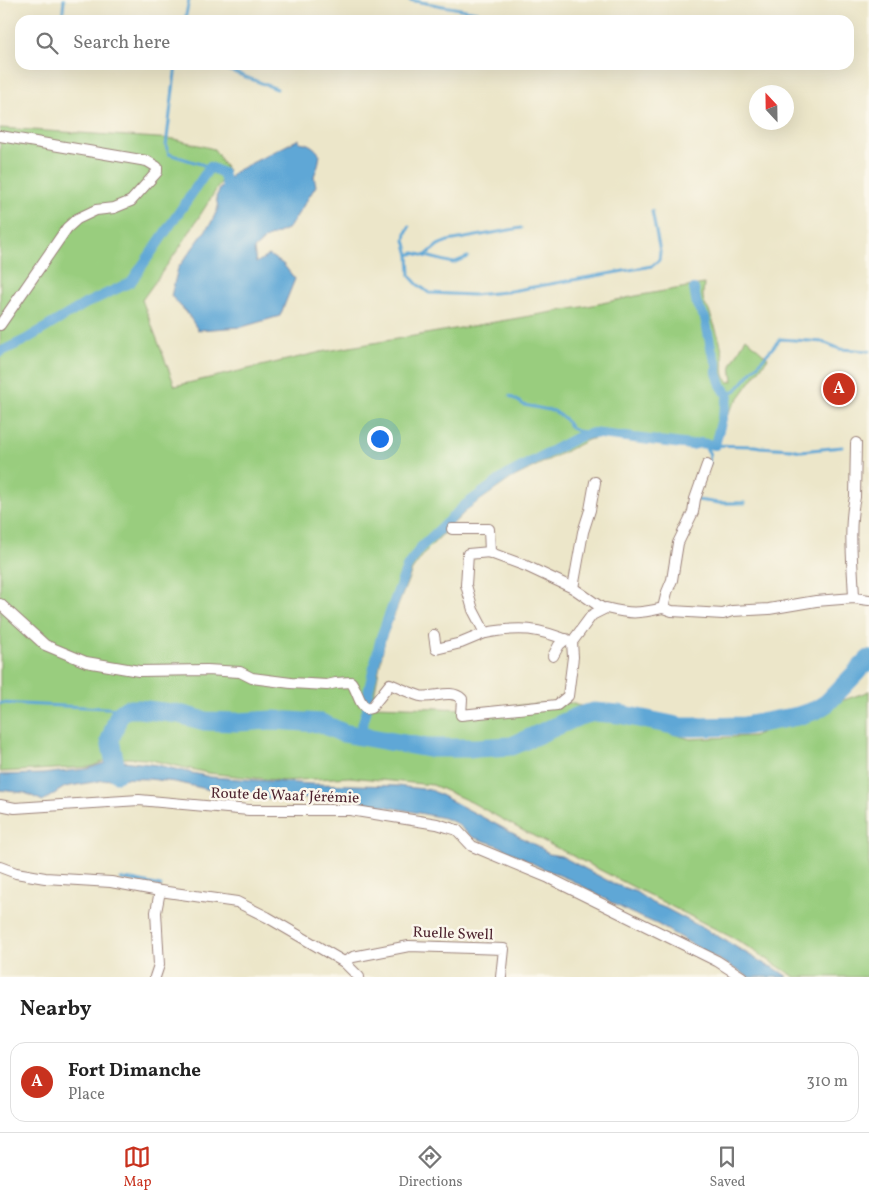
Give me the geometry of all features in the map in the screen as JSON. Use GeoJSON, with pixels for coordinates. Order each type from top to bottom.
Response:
{"type":"FeatureCollection","features":[{"type":"Feature","properties":{"kind":"street"},"geometry":{"type":"LineString","coordinates":[[0,136],[147,161],[157,167],[157,172],[132,201],[114,208],[96,210],[77,219],[67,228],[0,325]]}},
{"type":"Feature","properties":{"kind":"street"},"geometry":{"type":"LineString","coordinates":[[854,598],[852,544],[856,443]]}},
{"type":"Feature","properties":{"kind":"street"},"geometry":{"type":"LineString","coordinates":[[663,608],[672,580],[678,543],[693,512],[695,498],[707,465]]}},
{"type":"Feature","properties":{"kind":"street"},"geometry":{"type":"LineString","coordinates":[[573,588],[583,532],[590,510],[595,482]]}},
{"type":"Feature","properties":{"kind":"street"},"geometry":{"type":"LineString","coordinates":[[452,529],[489,529],[490,552]]}},
{"type":"Feature","properties":{"kind":"street"},"geometry":{"type":"LineString","coordinates":[[485,633],[473,610],[466,584],[468,554],[490,552],[488,552],[545,574],[573,588],[602,608],[631,614],[663,608],[672,611],[723,614],[732,611],[770,609],[816,601],[854,598],[869,600]]}},
{"type":"Feature","properties":{"kind":"street"},"geometry":{"type":"LineString","coordinates":[[0,604],[10,615],[45,644],[86,662],[138,671],[207,670],[240,672],[252,678],[291,683],[328,685],[336,682],[351,682],[358,693],[363,707],[367,709],[371,708],[390,684],[421,696],[458,695],[462,699],[460,715],[557,705],[568,696],[573,657],[569,640]]}},
{"type":"Feature","properties":{"kind":"street"},"geometry":{"type":"LineString","coordinates":[[553,656],[559,645],[569,640],[592,615],[602,608]]}},
{"type":"Feature","properties":{"kind":"street"},"geometry":{"type":"LineString","coordinates":[[434,635],[436,649],[460,643],[485,633],[509,628],[540,630],[569,640]]}},
{"type":"Feature","properties":{"kind":"street","name":"Route de Waaf Jérémie"},"geometry":{"type":"LineString","coordinates":[[0,805],[15,808],[139,800],[249,810],[350,810],[436,824],[457,830],[472,846],[549,878],[717,961],[742,977]]}},
{"type":"Feature","properties":{"kind":"street"},"geometry":{"type":"LineString","coordinates":[[0,866],[16,873],[44,878],[111,882],[160,892],[237,902],[267,917],[344,962],[359,977]]}},
{"type":"Feature","properties":{"kind":"street"},"geometry":{"type":"LineString","coordinates":[[155,977],[159,965],[156,912],[160,892]]}},
{"type":"Feature","properties":{"kind":"street","name":"Ruelle Swell"},"geometry":{"type":"LineString","coordinates":[[344,962],[353,957],[409,946],[504,949],[501,977]]}},
{"type":"Feature","properties":{"kind":"green space"},"geometry":{"type":"Polygon","coordinates":[[[0,128],[174,139],[214,149],[228,171],[180,247],[142,300],[175,386],[321,352],[704,284],[704,301],[719,338],[726,380],[729,382],[733,381],[731,365],[746,338],[768,358],[730,410],[718,434],[709,446],[692,447],[599,437],[588,440],[512,478],[469,508],[427,550],[412,570],[385,639],[372,706],[470,709],[567,702],[690,739],[753,736],[798,716],[869,690],[869,977],[795,977],[737,940],[471,802],[433,785],[349,777],[283,781],[208,773],[147,759],[127,758],[105,761],[90,767],[0,772],[0,128]]]}},
{"type":"Feature","properties":{"kind":"water"},"geometry":{"type":"Polygon","coordinates":[[[299,139],[299,142],[311,146],[320,155],[314,176],[316,186],[289,228],[265,239],[254,249],[256,263],[269,255],[283,264],[295,279],[280,316],[242,327],[198,330],[187,313],[171,296],[178,268],[211,223],[218,208],[216,197],[221,187],[236,171],[299,139]]]}},
{"type":"Feature","properties":{"kind":"water"},"geometry":{"type":"Polygon","coordinates":[[[114,760],[157,765],[210,777],[311,784],[397,786],[431,790],[549,854],[561,856],[614,884],[636,892],[652,903],[714,934],[788,977],[749,977],[657,924],[629,912],[571,880],[542,868],[497,845],[472,837],[456,823],[444,818],[341,799],[251,799],[175,782],[149,779],[116,778],[65,787],[43,801],[25,793],[0,790],[0,775],[42,774],[87,769],[114,760]]]}},
{"type":"Feature","properties":{"kind":"waterway"},"geometry":{"type":"LineString","coordinates":[[62,15],[64,0]]}},
{"type":"Feature","properties":{"kind":"waterway"},"geometry":{"type":"LineString","coordinates":[[186,15],[189,0]]}},
{"type":"Feature","properties":{"kind":"waterway"},"geometry":{"type":"LineString","coordinates":[[409,0],[477,12]]}},
{"type":"Feature","properties":{"kind":"waterway"},"geometry":{"type":"LineString","coordinates":[[175,70],[166,146],[169,154],[210,167]]}},
{"type":"Feature","properties":{"kind":"waterway"},"geometry":{"type":"LineString","coordinates":[[228,70],[277,89]]}},
{"type":"Feature","properties":{"kind":"waterway"},"geometry":{"type":"LineString","coordinates":[[0,352],[25,340],[85,304],[131,282],[210,167],[223,173],[226,183]]}},
{"type":"Feature","properties":{"kind":"waterway"},"geometry":{"type":"LineString","coordinates":[[409,227],[405,240],[409,255],[410,276],[417,284],[429,293],[473,295],[505,292],[652,266],[659,260],[660,252],[652,211]]}},
{"type":"Feature","properties":{"kind":"waterway"},"geometry":{"type":"LineString","coordinates":[[425,256],[438,245],[448,241],[521,228]]}},
{"type":"Feature","properties":{"kind":"waterway"},"geometry":{"type":"LineString","coordinates":[[409,255],[414,253],[453,263],[468,257]]}},
{"type":"Feature","properties":{"kind":"waterway"},"geometry":{"type":"LineString","coordinates":[[359,736],[367,709],[368,693],[381,637],[407,567],[421,547],[465,505],[507,475],[578,437],[593,433],[691,445],[700,443],[715,445],[728,396],[721,385],[717,373],[717,363],[712,352],[705,318],[697,305],[694,289]]}},
{"type":"Feature","properties":{"kind":"waterway"},"geometry":{"type":"LineString","coordinates":[[728,396],[737,389],[780,339],[823,342],[840,349],[869,351]]}},
{"type":"Feature","properties":{"kind":"waterway"},"geometry":{"type":"LineString","coordinates":[[510,396],[524,405],[554,411],[564,418],[571,428],[577,431],[593,433]]}},
{"type":"Feature","properties":{"kind":"waterway"},"geometry":{"type":"LineString","coordinates":[[709,464],[710,454],[704,445],[755,446],[801,451],[842,447]]}},
{"type":"Feature","properties":{"kind":"waterway"},"geometry":{"type":"LineString","coordinates":[[697,500],[719,503],[745,503]]}},
{"type":"Feature","properties":{"kind":"waterway"},"geometry":{"type":"LineString","coordinates":[[117,773],[110,740],[119,715],[127,709],[179,714],[205,721],[273,720],[321,723],[343,733],[428,748],[512,746],[579,716],[594,712],[619,714],[682,727],[744,726],[798,716],[816,710],[827,703],[869,659]]}},
{"type":"Feature","properties":{"kind":"waterway"},"geometry":{"type":"LineString","coordinates":[[0,703],[127,709]]}},
{"type":"Feature","properties":{"kind":"waterway"},"geometry":{"type":"LineString","coordinates":[[121,879],[161,886]]}},
{"type":"Feature","properties":{"kind":"place","name":"Fort Dimanche"},"geometry":{"type":"Point","coordinates":[839,389]}}]}
